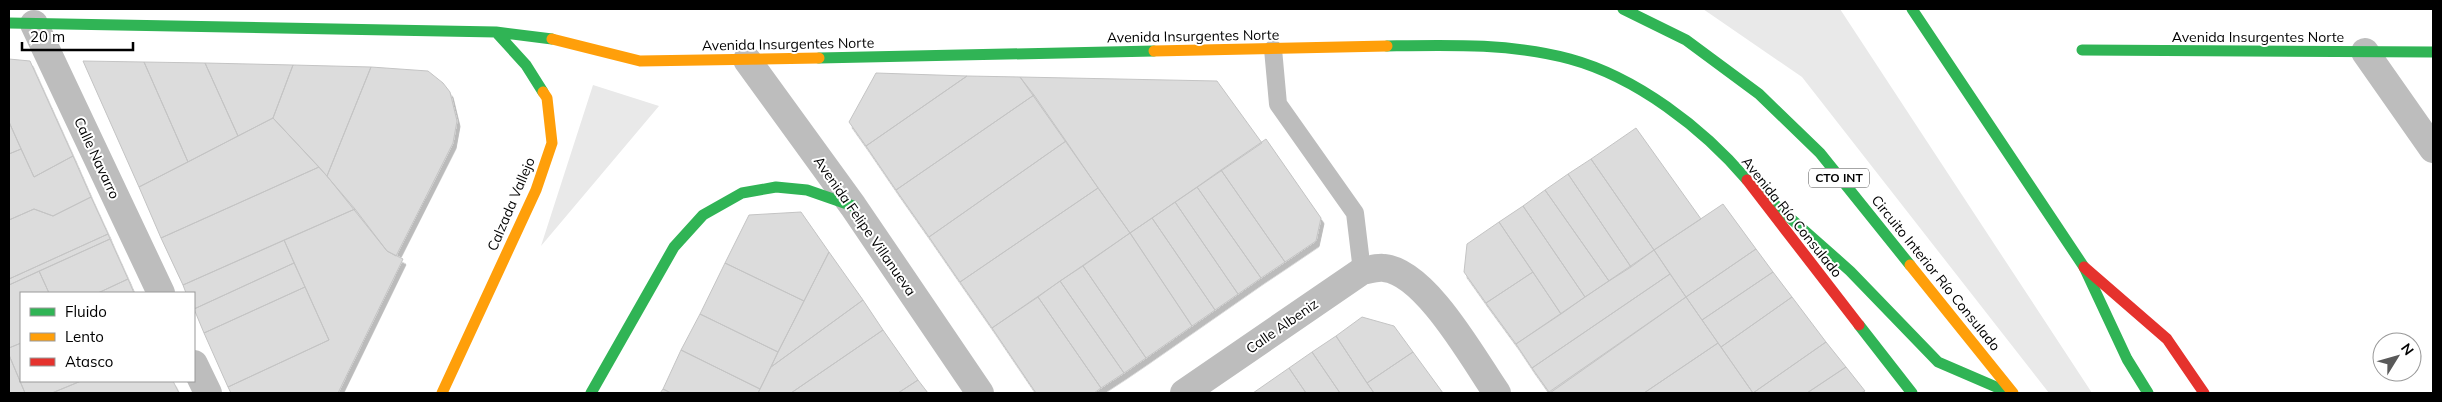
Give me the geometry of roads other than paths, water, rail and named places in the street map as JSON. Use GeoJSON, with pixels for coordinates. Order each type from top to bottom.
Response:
{"type":"FeatureCollection","features":[{"type":"Feature","properties":{"kind":"main road","name":"Circuito Interior Río Consulado"},"geometry":{"type":"LineString","coordinates":[[1623,9],[1686,40],[1759,94],[1820,154],[2012,393]]}},
{"type":"Feature","properties":{"kind":"main road"},"geometry":{"type":"LineString","coordinates":[[1912,9],[2084,267],[2127,359],[2148,393]]}},
{"type":"Feature","properties":{"kind":"main road"},"geometry":{"type":"LineString","coordinates":[[108,15],[124,26]]}},
{"type":"Feature","properties":{"kind":"main road","name":"Avenida Insurgentes Norte"},"geometry":{"type":"LineString","coordinates":[[22,23],[496,32],[560,40],[640,61],[1461,45],[1510,48],[1570,59]]}},
{"type":"Feature","properties":{"kind":"main road","name":"Calzada Vallejo"},"geometry":{"type":"LineString","coordinates":[[442,393],[536,190],[552,144],[547,98],[526,65],[496,32]]}},
{"type":"Feature","properties":{"kind":"main road","name":"Avenida Insurgentes Norte"},"geometry":{"type":"LineString","coordinates":[[2082,50],[2433,52]]}},
{"type":"Feature","properties":{"kind":"main road","name":"Avenida Río Consulado"},"geometry":{"type":"LineString","coordinates":[[1570,59],[1622,79],[1685,119],[1745,178],[1912,393]]}},
{"type":"Feature","properties":{"kind":"main road"},"geometry":{"type":"LineString","coordinates":[[1745,178],[1850,271],[1938,362],[2012,393]]}},
{"type":"Feature","properties":{"kind":"main road"},"geometry":{"type":"LineString","coordinates":[[591,393],[674,247],[703,215],[742,193],[776,187],[806,190],[853,206]]}},
{"type":"Feature","properties":{"kind":"main road"},"geometry":{"type":"LineString","coordinates":[[2084,267],[2167,340],[2204,393]]}},
{"type":"Feature","properties":{"kind":"street","name":"Calle Navarro"},"geometry":{"type":"LineString","coordinates":[[22,23],[160,292]]}},
{"type":"Feature","properties":{"kind":"street"},"geometry":{"type":"LineString","coordinates":[[2364,52],[2433,148]]}},
{"type":"Feature","properties":{"kind":"street","name":"Avenida Felipe Villanueva"},"geometry":{"type":"LineString","coordinates":[[747,60],[853,206],[980,393]]}},
{"type":"Feature","properties":{"kind":"street","name":"Calle Albeniz"},"geometry":{"type":"LineString","coordinates":[[1184,393],[1373,269]]}},
{"type":"Feature","properties":{"kind":"street"},"geometry":{"type":"LineString","coordinates":[[1373,269],[1409,277],[1430,296],[1496,393]]}},
{"type":"Feature","properties":{"kind":"street"},"geometry":{"type":"LineString","coordinates":[[195,366],[208,393]]}},
{"type":"Feature","properties":{"kind":"lane"},"geometry":{"type":"LineString","coordinates":[[1272,49],[1278,104],[1355,213],[1373,269]]}}]}
